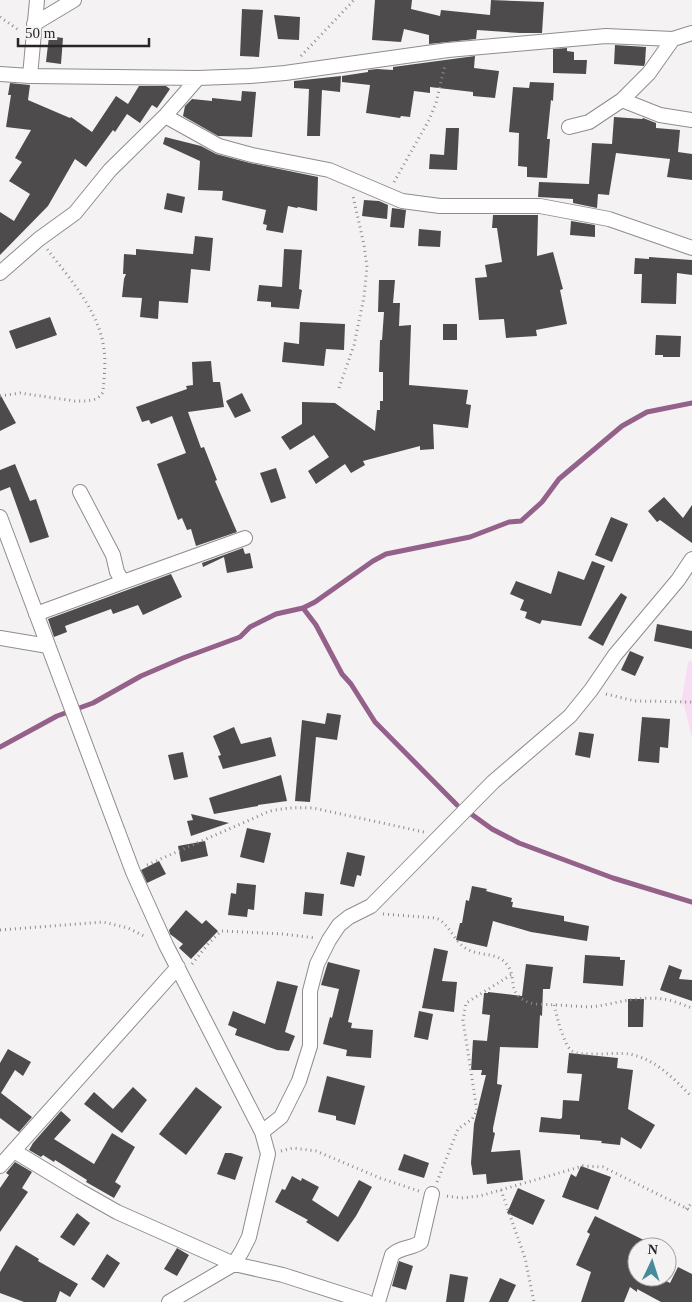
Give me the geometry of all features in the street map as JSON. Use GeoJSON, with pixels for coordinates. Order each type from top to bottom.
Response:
{"type":"FeatureCollection","features":[{"type":"Feature","properties":{"kind":"street"},"geometry":{"type":"LineString","coordinates":[[30,76],[37,0]]}},
{"type":"Feature","properties":{"kind":"street"},"geometry":{"type":"LineString","coordinates":[[34,24],[74,0]]}},
{"type":"Feature","properties":{"kind":"street"},"geometry":{"type":"LineString","coordinates":[[0,74],[198,78],[285,73],[448,50],[606,36],[673,39],[692,32]]}},
{"type":"Feature","properties":{"kind":"street"},"geometry":{"type":"LineString","coordinates":[[568,127],[589,122],[622,100],[650,73],[673,39]]}},
{"type":"Feature","properties":{"kind":"street"},"geometry":{"type":"LineString","coordinates":[[0,274],[39,239],[75,214],[110,170],[165,116],[198,78]]}},
{"type":"Feature","properties":{"kind":"street"},"geometry":{"type":"LineString","coordinates":[[622,100],[660,115],[692,120]]}},
{"type":"Feature","properties":{"kind":"street"},"geometry":{"type":"LineString","coordinates":[[165,116],[220,146],[252,155],[316,166],[402,201],[440,206],[540,206],[609,219],[692,248]]}},
{"type":"Feature","properties":{"kind":"street"},"geometry":{"type":"LineString","coordinates":[[80,492],[112,555],[117,572],[123,582]]}},
{"type":"Feature","properties":{"kind":"street"},"geometry":{"type":"LineString","coordinates":[[0,517],[133,872],[166,945],[262,1132],[268,1154],[249,1237],[234,1264],[168,1302]]}},
{"type":"Feature","properties":{"kind":"street"},"geometry":{"type":"LineString","coordinates":[[36,614],[245,538]]}},
{"type":"Feature","properties":{"kind":"street"},"geometry":{"type":"LineString","coordinates":[[262,1132],[281,1117],[299,1081],[310,1046],[310,991],[317,964],[339,925],[349,917],[371,906],[493,782],[570,716],[615,655],[673,586],[692,559]]}},
{"type":"Feature","properties":{"kind":"street"},"geometry":{"type":"LineString","coordinates":[[0,638],[48,646]]}},
{"type":"Feature","properties":{"kind":"street"},"geometry":{"type":"LineString","coordinates":[[0,1166],[180,972]]}},
{"type":"Feature","properties":{"kind":"street"},"geometry":{"type":"LineString","coordinates":[[14,1151],[80,1192],[117,1212],[234,1264],[283,1275],[367,1302]]}},
{"type":"Feature","properties":{"kind":"street"},"geometry":{"type":"LineString","coordinates":[[378,1302],[392,1255],[398,1250],[410,1248],[421,1242],[432,1194]]}},
{"type":"Feature","properties":{"kind":"path"},"geometry":{"type":"LineString","coordinates":[[285,73],[354,0]]}},
{"type":"Feature","properties":{"kind":"path"},"geometry":{"type":"LineString","coordinates":[[0,17],[34,41]]}},
{"type":"Feature","properties":{"kind":"path"},"geometry":{"type":"LineString","coordinates":[[386,196],[429,120],[436,103],[448,50]]}},
{"type":"Feature","properties":{"kind":"path"},"geometry":{"type":"LineString","coordinates":[[339,388],[354,345],[364,297],[367,267],[364,245],[356,216],[351,180]]}},
{"type":"Feature","properties":{"kind":"path"},"geometry":{"type":"LineString","coordinates":[[0,396],[20,393],[83,401],[97,398],[103,392],[104,349],[98,328],[78,290],[39,239]]}},
{"type":"Feature","properties":{"kind":"path"},"geometry":{"type":"LineString","coordinates":[[591,690],[635,700],[692,702]]}},
{"type":"Feature","properties":{"kind":"path"},"geometry":{"type":"LineString","coordinates":[[133,872],[270,811],[284,808],[313,808],[442,835]]}},
{"type":"Feature","properties":{"kind":"path"},"geometry":{"type":"LineString","coordinates":[[360,912],[436,918],[445,923],[456,941],[470,951],[493,955],[502,959],[510,968],[515,991],[520,998],[531,1004],[598,1006],[636,999],[664,999],[692,1008]]}},
{"type":"Feature","properties":{"kind":"path"},"geometry":{"type":"LineString","coordinates":[[0,930],[103,922],[128,928],[166,945]]}},
{"type":"Feature","properties":{"kind":"path"},"geometry":{"type":"LineString","coordinates":[[180,972],[221,931],[283,934],[329,940]]}},
{"type":"Feature","properties":{"kind":"path"},"geometry":{"type":"LineString","coordinates":[[432,1194],[458,1130],[472,1119],[476,1111],[463,1020],[466,1003],[511,975]]}},
{"type":"Feature","properties":{"kind":"path"},"geometry":{"type":"LineString","coordinates":[[554,1005],[567,1045],[574,1052],[580,1054],[616,1052],[632,1055],[664,1070],[692,1096]]}},
{"type":"Feature","properties":{"kind":"path"},"geometry":{"type":"LineString","coordinates":[[268,1154],[293,1148],[316,1151],[404,1187],[432,1194],[469,1198],[583,1166],[596,1165],[604,1167],[692,1212]]}},
{"type":"Feature","properties":{"kind":"path"},"geometry":{"type":"LineString","coordinates":[[502,1190],[525,1258],[534,1302]]}},
{"type":"Feature","properties":{"kind":"path"},"geometry":{"type":"LineString","coordinates":[[686,1209],[692,1203]]}},
{"type":"Feature","properties":{"kind":"shaded area"},"geometry":{"type":"Polygon","coordinates":[[[692,661],[692,739],[684,704],[681,705],[688,662],[692,661]]]}},
{"type":"Feature","properties":{"kind":"building"},"geometry":{"type":"Polygon","coordinates":[[[375,0],[412,0],[411,9],[440,16],[441,10],[490,15],[491,0],[544,2],[542,33],[477,30],[476,39],[429,44],[429,35],[404,29],[401,42],[372,40],[375,0]]]}},
{"type":"Feature","properties":{"kind":"building"},"geometry":{"type":"Polygon","coordinates":[[[242,9],[263,10],[259,57],[240,56],[242,9]]]}},
{"type":"Feature","properties":{"kind":"building"},"geometry":{"type":"Polygon","coordinates":[[[274,15],[300,17],[299,40],[278,39],[274,15]]]}},
{"type":"Feature","properties":{"kind":"building"},"geometry":{"type":"Polygon","coordinates":[[[49,36],[63,38],[61,64],[46,62],[49,36]]]}},
{"type":"Feature","properties":{"kind":"building"},"geometry":{"type":"Polygon","coordinates":[[[615,45],[646,47],[644,66],[614,64],[615,45]]]}},
{"type":"Feature","properties":{"kind":"building"},"geometry":{"type":"Polygon","coordinates":[[[567,48],[567,51],[574,52],[574,60],[587,60],[586,74],[553,73],[553,49],[567,48]]]}},
{"type":"Feature","properties":{"kind":"building"},"geometry":{"type":"Polygon","coordinates":[[[475,56],[474,68],[499,71],[495,98],[473,96],[473,92],[430,87],[430,93],[414,91],[410,117],[401,116],[400,118],[366,113],[370,85],[342,82],[342,76],[368,72],[368,70],[393,70],[393,67],[475,56]]]}},
{"type":"Feature","properties":{"kind":"building"},"geometry":{"type":"Polygon","coordinates":[[[341,76],[340,92],[322,90],[320,136],[307,136],[309,89],[294,88],[294,81],[341,76]]]}},
{"type":"Feature","properties":{"kind":"building"},"geometry":{"type":"Polygon","coordinates":[[[530,82],[554,83],[547,139],[550,139],[547,178],[527,177],[527,167],[518,166],[519,133],[509,132],[513,87],[529,88],[530,82]]]}},
{"type":"Feature","properties":{"kind":"building"},"geometry":{"type":"Polygon","coordinates":[[[10,83],[30,85],[28,100],[71,117],[92,132],[116,96],[128,104],[139,86],[166,86],[170,89],[157,108],[152,105],[140,123],[127,114],[115,132],[113,130],[86,167],[75,159],[48,206],[0,255],[0,212],[14,221],[30,194],[9,181],[22,162],[15,158],[31,130],[6,127],[11,95],[8,95],[10,83]]]}},
{"type":"Feature","properties":{"kind":"building"},"geometry":{"type":"Polygon","coordinates":[[[242,91],[256,92],[252,137],[218,136],[183,116],[185,106],[192,99],[212,101],[212,98],[241,101],[242,91]]]}},
{"type":"Feature","properties":{"kind":"building"},"geometry":{"type":"Polygon","coordinates":[[[614,117],[643,118],[656,123],[656,128],[680,130],[678,152],[692,154],[692,180],[667,177],[670,159],[616,153],[609,195],[598,194],[597,208],[573,203],[573,199],[538,197],[539,182],[589,184],[592,143],[612,144],[614,117]]]}},
{"type":"Feature","properties":{"kind":"building"},"geometry":{"type":"Polygon","coordinates":[[[446,128],[459,128],[457,170],[429,169],[430,154],[444,155],[446,128]]]}},
{"type":"Feature","properties":{"kind":"building"},"geometry":{"type":"Polygon","coordinates":[[[165,137],[201,146],[216,154],[250,163],[318,177],[317,211],[288,206],[283,233],[266,230],[267,225],[263,224],[266,210],[222,200],[223,191],[198,190],[200,161],[163,144],[165,137]]]}},
{"type":"Feature","properties":{"kind":"building"},"geometry":{"type":"Polygon","coordinates":[[[167,193],[185,197],[182,213],[164,209],[167,193]]]}},
{"type":"Feature","properties":{"kind":"building"},"geometry":{"type":"Polygon","coordinates":[[[364,200],[379,201],[388,205],[387,219],[362,216],[364,200]]]}},
{"type":"Feature","properties":{"kind":"building"},"geometry":{"type":"Polygon","coordinates":[[[392,208],[406,210],[404,228],[390,227],[392,208]]]}},
{"type":"Feature","properties":{"kind":"building"},"geometry":{"type":"Polygon","coordinates":[[[493,215],[538,215],[537,256],[553,252],[563,289],[560,290],[567,324],[536,330],[537,336],[506,338],[504,319],[479,320],[475,278],[487,277],[485,265],[502,262],[497,228],[492,228],[493,215]]]}},
{"type":"Feature","properties":{"kind":"building"},"geometry":{"type":"Polygon","coordinates":[[[571,221],[595,225],[595,237],[570,235],[571,221]]]}},
{"type":"Feature","properties":{"kind":"building"},"geometry":{"type":"Polygon","coordinates":[[[419,229],[441,231],[440,247],[418,246],[419,229]]]}},
{"type":"Feature","properties":{"kind":"building"},"geometry":{"type":"Polygon","coordinates":[[[195,236],[213,238],[210,271],[191,269],[188,303],[159,301],[158,319],[140,317],[142,298],[122,297],[126,274],[123,274],[124,254],[136,255],[136,249],[193,254],[195,236]]]}},
{"type":"Feature","properties":{"kind":"building"},"geometry":{"type":"Polygon","coordinates":[[[284,249],[302,250],[299,289],[302,290],[299,309],[271,307],[271,302],[257,301],[259,285],[282,287],[284,249]]]}},
{"type":"Feature","properties":{"kind":"building"},"geometry":{"type":"Polygon","coordinates":[[[649,257],[692,260],[692,275],[677,273],[676,304],[641,303],[642,274],[634,274],[635,258],[649,259],[649,257]]]}},
{"type":"Feature","properties":{"kind":"building"},"geometry":{"type":"Polygon","coordinates":[[[379,280],[395,280],[393,303],[400,303],[399,326],[411,325],[409,385],[468,390],[466,404],[471,405],[468,428],[433,424],[434,449],[420,450],[420,446],[363,461],[365,465],[351,473],[345,464],[316,484],[308,471],[329,457],[314,435],[290,450],[281,437],[302,424],[302,402],[335,403],[375,431],[377,410],[380,410],[380,401],[383,401],[383,372],[379,372],[380,340],[382,340],[384,312],[378,312],[379,280]]]}},
{"type":"Feature","properties":{"kind":"building"},"geometry":{"type":"Polygon","coordinates":[[[50,317],[57,335],[16,349],[9,331],[50,317]]]}},
{"type":"Feature","properties":{"kind":"building"},"geometry":{"type":"Polygon","coordinates":[[[300,322],[345,324],[344,350],[326,349],[324,366],[282,362],[284,342],[299,344],[300,322]]]}},
{"type":"Feature","properties":{"kind":"building"},"geometry":{"type":"Polygon","coordinates":[[[443,324],[457,324],[457,340],[443,340],[443,324]]]}},
{"type":"Feature","properties":{"kind":"building"},"geometry":{"type":"Polygon","coordinates":[[[656,335],[681,336],[680,357],[655,355],[656,335]]]}},
{"type":"Feature","properties":{"kind":"building"},"geometry":{"type":"Polygon","coordinates":[[[211,361],[213,382],[220,382],[224,407],[188,412],[201,448],[204,447],[217,480],[215,481],[237,532],[196,546],[191,529],[187,530],[182,518],[178,520],[157,464],[186,453],[172,416],[151,424],[149,420],[142,422],[136,407],[187,389],[186,386],[193,385],[192,362],[211,361]]]}},
{"type":"Feature","properties":{"kind":"building"},"geometry":{"type":"Polygon","coordinates":[[[242,393],[251,411],[235,418],[226,401],[242,393]]]}},
{"type":"Feature","properties":{"kind":"building"},"geometry":{"type":"Polygon","coordinates":[[[0,394],[16,423],[0,431],[0,394]]]}},
{"type":"Feature","properties":{"kind":"building"},"geometry":{"type":"Polygon","coordinates":[[[15,464],[30,501],[36,499],[49,537],[30,543],[10,487],[0,491],[0,470],[15,464]]]}},
{"type":"Feature","properties":{"kind":"building"},"geometry":{"type":"Polygon","coordinates":[[[276,468],[286,498],[271,503],[260,473],[276,468]]]}},
{"type":"Feature","properties":{"kind":"building"},"geometry":{"type":"Polygon","coordinates":[[[664,497],[683,518],[692,505],[692,543],[660,520],[657,522],[648,511],[664,497]]]}},
{"type":"Feature","properties":{"kind":"building"},"geometry":{"type":"Polygon","coordinates":[[[611,517],[628,524],[612,562],[595,555],[611,517]]]}},
{"type":"Feature","properties":{"kind":"building"},"geometry":{"type":"Polygon","coordinates":[[[243,548],[245,554],[250,553],[253,568],[227,573],[224,557],[203,567],[202,563],[243,548]]]}},
{"type":"Feature","properties":{"kind":"building"},"geometry":{"type":"Polygon","coordinates":[[[592,561],[605,566],[581,626],[542,620],[540,624],[525,618],[527,612],[520,610],[524,600],[510,594],[516,581],[551,594],[558,571],[584,580],[592,561]]]}},
{"type":"Feature","properties":{"kind":"building"},"geometry":{"type":"Polygon","coordinates":[[[171,574],[182,597],[143,615],[138,605],[113,614],[111,609],[65,626],[67,632],[54,637],[48,619],[171,574]]]}},
{"type":"Feature","properties":{"kind":"building"},"geometry":{"type":"Polygon","coordinates":[[[621,593],[627,597],[603,646],[588,638],[621,593]]]}},
{"type":"Feature","properties":{"kind":"building"},"geometry":{"type":"Polygon","coordinates":[[[657,624],[692,631],[692,649],[654,641],[657,624]]]}},
{"type":"Feature","properties":{"kind":"building"},"geometry":{"type":"Polygon","coordinates":[[[630,651],[644,657],[635,676],[621,670],[630,651]]]}},
{"type":"Feature","properties":{"kind":"building"},"geometry":{"type":"Polygon","coordinates":[[[327,713],[341,715],[337,740],[316,737],[310,802],[295,801],[302,720],[325,724],[327,713]]]}},
{"type":"Feature","properties":{"kind":"building"},"geometry":{"type":"Polygon","coordinates":[[[642,717],[670,719],[668,748],[660,747],[659,763],[638,761],[642,717]]]}},
{"type":"Feature","properties":{"kind":"building"},"geometry":{"type":"Polygon","coordinates":[[[234,727],[241,744],[271,737],[276,756],[223,769],[218,756],[221,755],[213,736],[234,727]]]}},
{"type":"Feature","properties":{"kind":"building"},"geometry":{"type":"Polygon","coordinates":[[[579,732],[594,734],[590,758],[575,755],[579,732]]]}},
{"type":"Feature","properties":{"kind":"building"},"geometry":{"type":"Polygon","coordinates":[[[183,752],[188,777],[174,780],[168,755],[183,752]]]}},
{"type":"Feature","properties":{"kind":"building"},"geometry":{"type":"Polygon","coordinates":[[[281,775],[287,801],[214,814],[209,798],[281,775]]]}},
{"type":"Feature","properties":{"kind":"building"},"geometry":{"type":"Polygon","coordinates":[[[191,814],[229,823],[191,836],[187,821],[193,820],[191,814]]]}},
{"type":"Feature","properties":{"kind":"building"},"geometry":{"type":"Polygon","coordinates":[[[247,828],[271,833],[264,863],[240,857],[247,828]]]}},
{"type":"Feature","properties":{"kind":"building"},"geometry":{"type":"Polygon","coordinates":[[[205,841],[208,856],[181,862],[178,846],[205,841]]]}},
{"type":"Feature","properties":{"kind":"building"},"geometry":{"type":"Polygon","coordinates":[[[347,852],[365,856],[361,876],[357,875],[354,887],[340,884],[347,852]]]}},
{"type":"Feature","properties":{"kind":"building"},"geometry":{"type":"Polygon","coordinates":[[[159,861],[166,874],[147,883],[141,870],[159,861]]]}},
{"type":"Feature","properties":{"kind":"building"},"geometry":{"type":"Polygon","coordinates":[[[237,883],[256,885],[254,910],[248,909],[247,917],[228,915],[231,893],[236,894],[237,883]]]}},
{"type":"Feature","properties":{"kind":"building"},"geometry":{"type":"Polygon","coordinates":[[[472,886],[512,898],[512,907],[564,916],[564,921],[589,926],[587,941],[531,932],[493,921],[487,947],[456,940],[460,923],[462,923],[466,900],[469,901],[472,886]]]}},
{"type":"Feature","properties":{"kind":"building"},"geometry":{"type":"Polygon","coordinates":[[[305,892],[324,894],[322,916],[303,914],[305,892]]]}},
{"type":"Feature","properties":{"kind":"building"},"geometry":{"type":"Polygon","coordinates":[[[186,910],[202,924],[206,920],[218,931],[191,959],[179,948],[183,944],[170,934],[169,930],[186,910]]]}},
{"type":"Feature","properties":{"kind":"building"},"geometry":{"type":"Polygon","coordinates":[[[434,948],[448,951],[442,981],[457,982],[454,1012],[422,1008],[434,948]]]}},
{"type":"Feature","properties":{"kind":"building"},"geometry":{"type":"Polygon","coordinates":[[[585,955],[620,957],[620,960],[625,960],[623,986],[583,983],[585,955]]]}},
{"type":"Feature","properties":{"kind":"building"},"geometry":{"type":"Polygon","coordinates":[[[328,962],[360,970],[348,1022],[352,1023],[351,1028],[373,1030],[371,1058],[346,1056],[347,1050],[323,1044],[339,989],[321,985],[328,962]]]}},
{"type":"Feature","properties":{"kind":"building"},"geometry":{"type":"Polygon","coordinates":[[[526,964],[553,967],[550,989],[543,989],[538,1048],[500,1047],[497,1084],[502,1085],[493,1128],[495,1133],[491,1152],[520,1150],[523,1180],[487,1184],[486,1174],[473,1175],[471,1163],[474,1124],[486,1075],[481,1075],[482,1070],[471,1070],[473,1040],[487,1041],[490,1015],[482,1014],[484,993],[522,996],[526,964]]]}},
{"type":"Feature","properties":{"kind":"building"},"geometry":{"type":"Polygon","coordinates":[[[669,965],[682,970],[679,979],[692,980],[692,1001],[660,990],[669,965]]]}},
{"type":"Feature","properties":{"kind":"building"},"geometry":{"type":"Polygon","coordinates":[[[277,981],[298,986],[285,1032],[295,1036],[289,1051],[277,1050],[235,1035],[237,1029],[228,1025],[233,1011],[265,1024],[277,981]]]}},
{"type":"Feature","properties":{"kind":"building"},"geometry":{"type":"Polygon","coordinates":[[[628,999],[644,999],[643,1027],[628,1027],[628,999]]]}},
{"type":"Feature","properties":{"kind":"building"},"geometry":{"type":"Polygon","coordinates":[[[419,1011],[433,1014],[428,1040],[414,1037],[419,1011]]]}},
{"type":"Feature","properties":{"kind":"building"},"geometry":{"type":"Polygon","coordinates":[[[8,1049],[31,1062],[23,1076],[15,1070],[1,1093],[32,1117],[19,1132],[0,1118],[0,1063],[8,1049]]]}},
{"type":"Feature","properties":{"kind":"building"},"geometry":{"type":"Polygon","coordinates":[[[569,1053],[618,1058],[617,1068],[633,1070],[628,1109],[655,1125],[641,1149],[621,1137],[620,1145],[580,1139],[580,1135],[539,1132],[541,1117],[560,1119],[562,1118],[563,1100],[579,1101],[582,1074],[567,1073],[569,1053]]]}},
{"type":"Feature","properties":{"kind":"building"},"geometry":{"type":"Polygon","coordinates":[[[327,1076],[365,1086],[355,1125],[336,1120],[336,1116],[318,1112],[327,1076]]]}},
{"type":"Feature","properties":{"kind":"building"},"geometry":{"type":"Polygon","coordinates":[[[133,1087],[147,1100],[122,1133],[84,1104],[94,1092],[113,1109],[133,1087]]]}},
{"type":"Feature","properties":{"kind":"building"},"geometry":{"type":"Polygon","coordinates":[[[196,1087],[222,1107],[186,1155],[159,1134],[196,1087]]]}},
{"type":"Feature","properties":{"kind":"building"},"geometry":{"type":"Polygon","coordinates":[[[61,1111],[71,1120],[54,1139],[94,1164],[112,1133],[135,1147],[115,1182],[121,1186],[114,1198],[86,1182],[87,1180],[55,1160],[54,1162],[43,1155],[41,1157],[29,1150],[61,1111]]]}},
{"type":"Feature","properties":{"kind":"building"},"geometry":{"type":"Polygon","coordinates":[[[225,1153],[243,1157],[235,1180],[217,1174],[225,1153]]]}},
{"type":"Feature","properties":{"kind":"building"},"geometry":{"type":"Polygon","coordinates":[[[404,1154],[429,1163],[424,1178],[398,1170],[404,1154]]]}},
{"type":"Feature","properties":{"kind":"building"},"geometry":{"type":"Polygon","coordinates":[[[15,1162],[32,1172],[22,1188],[28,1192],[0,1232],[0,1188],[9,1175],[6,1173],[15,1162]]]}},
{"type":"Feature","properties":{"kind":"building"},"geometry":{"type":"Polygon","coordinates":[[[581,1166],[611,1177],[598,1210],[562,1197],[571,1174],[576,1177],[581,1166]]]}},
{"type":"Feature","properties":{"kind":"building"},"geometry":{"type":"Polygon","coordinates":[[[292,1176],[301,1181],[302,1178],[319,1187],[312,1200],[338,1217],[359,1180],[372,1187],[356,1216],[338,1242],[306,1222],[308,1220],[275,1202],[282,1189],[285,1190],[292,1176]]]}},
{"type":"Feature","properties":{"kind":"building"},"geometry":{"type":"Polygon","coordinates":[[[518,1188],[545,1200],[533,1225],[507,1213],[518,1188]]]}},
{"type":"Feature","properties":{"kind":"building"},"geometry":{"type":"Polygon","coordinates":[[[77,1213],[90,1223],[74,1246],[60,1237],[77,1213]]]}},
{"type":"Feature","properties":{"kind":"building"},"geometry":{"type":"Polygon","coordinates":[[[595,1216],[638,1237],[627,1237],[627,1287],[630,1287],[624,1302],[581,1302],[591,1272],[576,1265],[590,1234],[587,1232],[595,1216]]]}},
{"type":"Feature","properties":{"kind":"building"},"geometry":{"type":"Polygon","coordinates":[[[16,1245],[39,1259],[38,1261],[78,1284],[70,1297],[60,1291],[56,1302],[24,1302],[0,1293],[0,1272],[16,1245]]]}},
{"type":"Feature","properties":{"kind":"building"},"geometry":{"type":"Polygon","coordinates":[[[177,1248],[189,1255],[177,1276],[164,1269],[177,1248]]]}},
{"type":"Feature","properties":{"kind":"building"},"geometry":{"type":"Polygon","coordinates":[[[107,1254],[120,1263],[104,1288],[91,1279],[107,1254]]]}},
{"type":"Feature","properties":{"kind":"building"},"geometry":{"type":"Polygon","coordinates":[[[399,1261],[413,1266],[406,1290],[392,1286],[399,1261]]]}},
{"type":"Feature","properties":{"kind":"building"},"geometry":{"type":"Polygon","coordinates":[[[678,1267],[692,1274],[692,1302],[661,1302],[637,1289],[637,1292],[630,1287],[677,1287],[678,1267]]]}},
{"type":"Feature","properties":{"kind":"building"},"geometry":{"type":"Polygon","coordinates":[[[450,1274],[468,1277],[464,1302],[446,1302],[450,1274]]]}},
{"type":"Feature","properties":{"kind":"building"},"geometry":{"type":"Polygon","coordinates":[[[500,1278],[516,1285],[508,1302],[489,1302],[500,1278]]]}},
{"type":"Feature","properties":{"kind":"waterway"},"geometry":{"type":"LineString","coordinates":[[0,747],[57,716],[93,703],[141,676],[240,637],[250,627],[276,614],[303,608],[315,602],[386,554],[470,537],[509,522],[521,521],[542,502],[559,479],[622,426],[647,412],[692,403]]}},
{"type":"Feature","properties":{"kind":"waterway"},"geometry":{"type":"LineString","coordinates":[[303,608],[316,625],[342,674],[351,684],[375,722],[457,805]]}},
{"type":"Feature","properties":{"kind":"waterway"},"geometry":{"type":"LineString","coordinates":[[467,811],[492,829],[519,843],[613,878],[692,902]]}}]}
